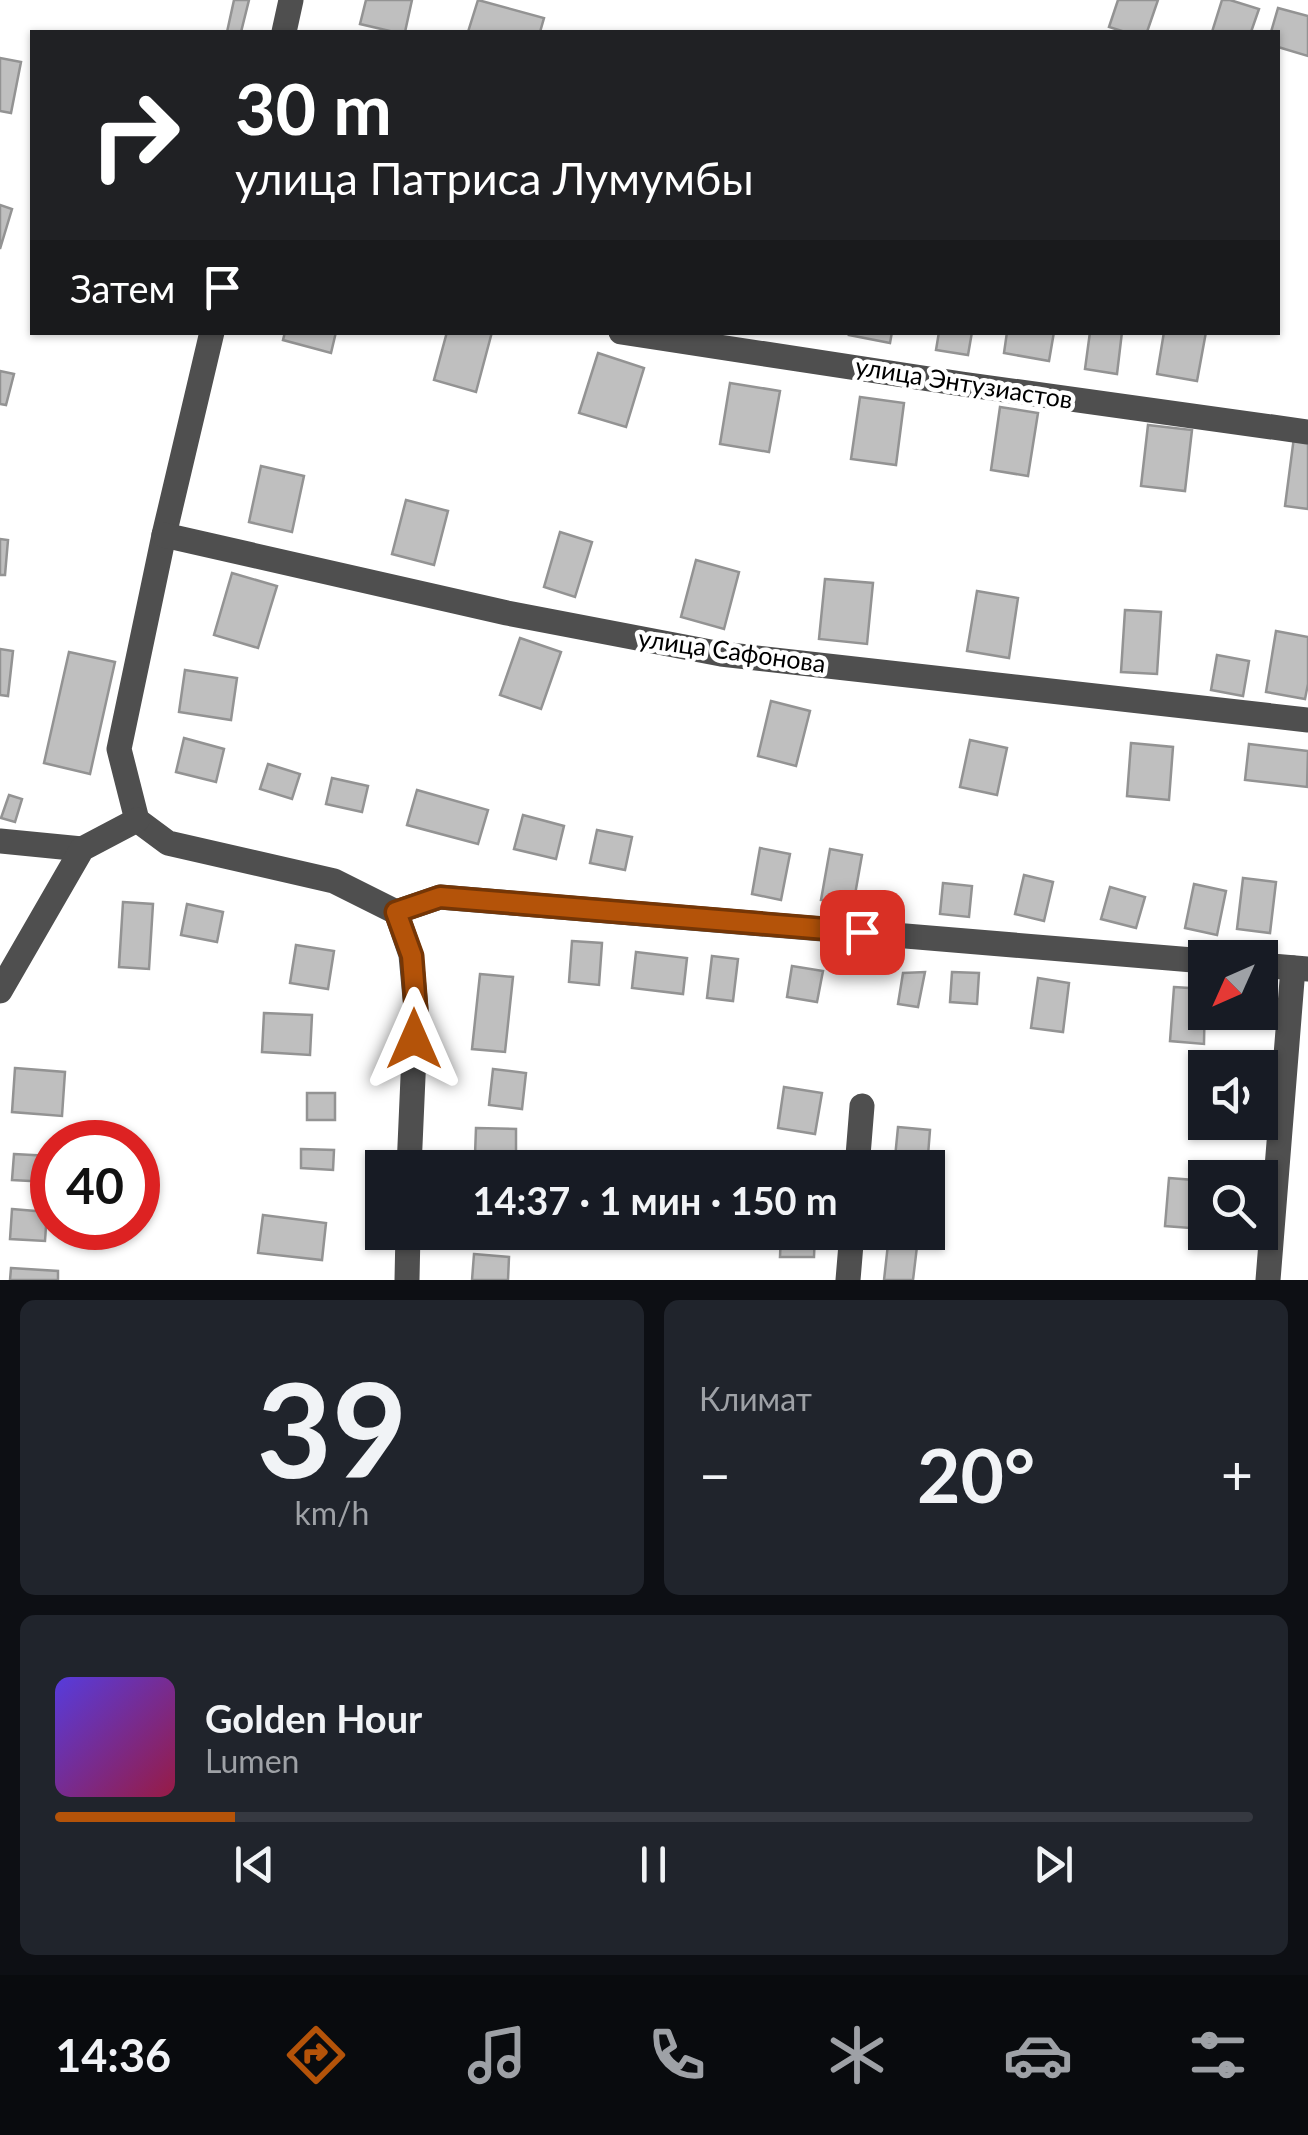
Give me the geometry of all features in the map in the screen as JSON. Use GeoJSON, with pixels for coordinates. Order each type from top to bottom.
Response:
{"type":"FeatureCollection","features":[{"type":"Feature","properties":{"kind":"street"},"geometry":{"type":"LineString","coordinates":[[284,30],[291,0]]}},
{"type":"Feature","properties":{"kind":"street"},"geometry":{"type":"LineString","coordinates":[[211,335],[118,749],[137,820],[168,843],[334,881],[396,912],[412,956],[416,1009],[409,1150]]}},
{"type":"Feature","properties":{"kind":"street","name":"улица Энтузиастов"},"geometry":{"type":"LineString","coordinates":[[641,335],[1308,432]]}},
{"type":"Feature","properties":{"kind":"street","name":"улица Сафонова"},"geometry":{"type":"LineString","coordinates":[[164,535],[507,613],[721,654],[1308,720]]}},
{"type":"Feature","properties":{"kind":"street"},"geometry":{"type":"LineString","coordinates":[[0,991],[82,849],[137,820]]}},
{"type":"Feature","properties":{"kind":"street"},"geometry":{"type":"LineString","coordinates":[[0,841],[82,849]]}},
{"type":"Feature","properties":{"kind":"street"},"geometry":{"type":"LineString","coordinates":[[396,912],[440,897],[1188,960]]}},
{"type":"Feature","properties":{"kind":"street"},"geometry":{"type":"LineString","coordinates":[[1268,1280],[1300,969]]}},
{"type":"Feature","properties":{"kind":"street"},"geometry":{"type":"LineString","coordinates":[[858,1150],[862,1106]]}},
{"type":"Feature","properties":{"kind":"street"},"geometry":{"type":"LineString","coordinates":[[407,1280],[408,1250]]}},
{"type":"Feature","properties":{"kind":"street"},"geometry":{"type":"LineString","coordinates":[[848,1280],[850,1250]]}},
{"type":"Feature","properties":{"kind":"building"},"geometry":{"type":"Polygon","coordinates":[[[234,0],[249,0],[242,30],[227,30],[234,0]]]}},
{"type":"Feature","properties":{"kind":"building"},"geometry":{"type":"Polygon","coordinates":[[[366,0],[412,0],[405,30],[360,24],[366,0]]]}},
{"type":"Feature","properties":{"kind":"building"},"geometry":{"type":"Polygon","coordinates":[[[478,0],[544,18],[541,30],[469,30],[478,0]]]}},
{"type":"Feature","properties":{"kind":"building"},"geometry":{"type":"Polygon","coordinates":[[[1118,0],[1158,0],[1148,30],[1109,27],[1118,0]]]}},
{"type":"Feature","properties":{"kind":"building"},"geometry":{"type":"Polygon","coordinates":[[[1222,0],[1259,9],[1252,30],[1213,30],[1222,0]]]}},
{"type":"Feature","properties":{"kind":"building"},"geometry":{"type":"Polygon","coordinates":[[[1278,8],[1308,16],[1308,56],[1280,48],[1280,30],[1272,30],[1278,8]]]}},
{"type":"Feature","properties":{"kind":"building"},"geometry":{"type":"Polygon","coordinates":[[[0,58],[21,62],[11,113],[0,111],[0,58]]]}},
{"type":"Feature","properties":{"kind":"building"},"geometry":{"type":"Polygon","coordinates":[[[0,205],[12,209],[0,249],[0,205]]]}},
{"type":"Feature","properties":{"kind":"building"},"geometry":{"type":"Polygon","coordinates":[[[284,335],[335,335],[331,353],[283,340],[284,335]]]}},
{"type":"Feature","properties":{"kind":"building"},"geometry":{"type":"Polygon","coordinates":[[[446,335],[491,335],[476,392],[434,380],[446,335]]]}},
{"type":"Feature","properties":{"kind":"building"},"geometry":{"type":"Polygon","coordinates":[[[849,335],[891,335],[890,343],[849,335]]]}},
{"type":"Feature","properties":{"kind":"building"},"geometry":{"type":"Polygon","coordinates":[[[938,335],[971,335],[968,355],[936,350],[938,335]]]}},
{"type":"Feature","properties":{"kind":"building"},"geometry":{"type":"Polygon","coordinates":[[[1007,335],[1053,335],[1049,361],[1004,353],[1007,335]]]}},
{"type":"Feature","properties":{"kind":"building"},"geometry":{"type":"Polygon","coordinates":[[[1090,335],[1122,335],[1117,374],[1085,369],[1090,335]]]}},
{"type":"Feature","properties":{"kind":"building"},"geometry":{"type":"Polygon","coordinates":[[[1164,335],[1205,335],[1197,381],[1157,374],[1164,335]]]}},
{"type":"Feature","properties":{"kind":"building"},"geometry":{"type":"Polygon","coordinates":[[[598,353],[644,368],[626,427],[579,413],[598,353]]]}},
{"type":"Feature","properties":{"kind":"building"},"geometry":{"type":"Polygon","coordinates":[[[0,371],[14,374],[6,405],[0,404],[0,371]]]}},
{"type":"Feature","properties":{"kind":"building"},"geometry":{"type":"Polygon","coordinates":[[[730,383],[780,391],[769,452],[720,444],[730,383]]]}},
{"type":"Feature","properties":{"kind":"building"},"geometry":{"type":"Polygon","coordinates":[[[860,397],[904,403],[896,465],[851,459],[860,397]]]}},
{"type":"Feature","properties":{"kind":"building"},"geometry":{"type":"Polygon","coordinates":[[[1000,407],[1038,413],[1028,476],[991,470],[1000,407]]]}},
{"type":"Feature","properties":{"kind":"building"},"geometry":{"type":"Polygon","coordinates":[[[1148,425],[1192,430],[1185,491],[1141,486],[1148,425]]]}},
{"type":"Feature","properties":{"kind":"building"},"geometry":{"type":"Polygon","coordinates":[[[1294,437],[1308,439],[1308,509],[1285,506],[1294,437]]]}},
{"type":"Feature","properties":{"kind":"building"},"geometry":{"type":"Polygon","coordinates":[[[261,466],[304,476],[292,532],[249,522],[261,466]]]}},
{"type":"Feature","properties":{"kind":"building"},"geometry":{"type":"Polygon","coordinates":[[[406,500],[448,511],[434,565],[392,554],[406,500]]]}},
{"type":"Feature","properties":{"kind":"building"},"geometry":{"type":"Polygon","coordinates":[[[560,532],[592,542],[575,597],[544,587],[560,532]]]}},
{"type":"Feature","properties":{"kind":"building"},"geometry":{"type":"Polygon","coordinates":[[[0,539],[8,540],[5,575],[0,575],[0,539]]]}},
{"type":"Feature","properties":{"kind":"building"},"geometry":{"type":"Polygon","coordinates":[[[696,560],[739,572],[724,629],[681,617],[696,560]]]}},
{"type":"Feature","properties":{"kind":"building"},"geometry":{"type":"Polygon","coordinates":[[[232,573],[277,586],[258,648],[214,635],[232,573]]]}},
{"type":"Feature","properties":{"kind":"building"},"geometry":{"type":"Polygon","coordinates":[[[825,579],[873,583],[867,644],[819,639],[825,579]]]}},
{"type":"Feature","properties":{"kind":"building"},"geometry":{"type":"Polygon","coordinates":[[[977,591],[1018,598],[1009,658],[967,651],[977,591]]]}},
{"type":"Feature","properties":{"kind":"building"},"geometry":{"type":"Polygon","coordinates":[[[1125,610],[1161,612],[1157,674],[1121,672],[1125,610]]]}},
{"type":"Feature","properties":{"kind":"building"},"geometry":{"type":"Polygon","coordinates":[[[1276,631],[1308,637],[1305,699],[1266,692],[1276,631]]]}},
{"type":"Feature","properties":{"kind":"building"},"geometry":{"type":"Polygon","coordinates":[[[520,638],[561,652],[541,709],[500,695],[520,638]]]}},
{"type":"Feature","properties":{"kind":"building"},"geometry":{"type":"Polygon","coordinates":[[[0,649],[13,651],[8,696],[0,695],[0,649]]]}},
{"type":"Feature","properties":{"kind":"building"},"geometry":{"type":"Polygon","coordinates":[[[69,652],[115,662],[90,774],[44,763],[69,652]]]}},
{"type":"Feature","properties":{"kind":"building"},"geometry":{"type":"Polygon","coordinates":[[[1217,655],[1249,661],[1243,696],[1211,690],[1217,655]]]}},
{"type":"Feature","properties":{"kind":"building"},"geometry":{"type":"Polygon","coordinates":[[[185,670],[237,678],[231,720],[179,712],[185,670]]]}},
{"type":"Feature","properties":{"kind":"building"},"geometry":{"type":"Polygon","coordinates":[[[771,701],[810,711],[796,766],[758,756],[771,701]]]}},
{"type":"Feature","properties":{"kind":"building"},"geometry":{"type":"Polygon","coordinates":[[[184,738],[224,749],[216,782],[176,772],[184,738]]]}},
{"type":"Feature","properties":{"kind":"building"},"geometry":{"type":"Polygon","coordinates":[[[970,740],[1007,748],[997,795],[960,787],[970,740]]]}},
{"type":"Feature","properties":{"kind":"building"},"geometry":{"type":"Polygon","coordinates":[[[1131,743],[1173,747],[1169,800],[1127,796],[1131,743]]]}},
{"type":"Feature","properties":{"kind":"building"},"geometry":{"type":"Polygon","coordinates":[[[1249,744],[1308,751],[1307,787],[1245,780],[1249,744]]]}},
{"type":"Feature","properties":{"kind":"building"},"geometry":{"type":"Polygon","coordinates":[[[268,764],[300,774],[292,799],[260,789],[268,764]]]}},
{"type":"Feature","properties":{"kind":"building"},"geometry":{"type":"Polygon","coordinates":[[[332,778],[368,786],[362,812],[326,804],[332,778]]]}},
{"type":"Feature","properties":{"kind":"building"},"geometry":{"type":"Polygon","coordinates":[[[417,790],[488,810],[478,844],[407,825],[417,790]]]}},
{"type":"Feature","properties":{"kind":"building"},"geometry":{"type":"Polygon","coordinates":[[[9,795],[22,799],[15,822],[1,818],[9,795]]]}},
{"type":"Feature","properties":{"kind":"building"},"geometry":{"type":"Polygon","coordinates":[[[523,815],[564,826],[556,859],[514,849],[523,815]]]}},
{"type":"Feature","properties":{"kind":"building"},"geometry":{"type":"Polygon","coordinates":[[[597,830],[632,837],[625,870],[590,863],[597,830]]]}},
{"type":"Feature","properties":{"kind":"building"},"geometry":{"type":"Polygon","coordinates":[[[760,848],[790,854],[781,900],[752,894],[760,848]]]}},
{"type":"Feature","properties":{"kind":"building"},"geometry":{"type":"Polygon","coordinates":[[[830,849],[862,855],[853,906],[821,900],[830,849]]]}},
{"type":"Feature","properties":{"kind":"building"},"geometry":{"type":"Polygon","coordinates":[[[1024,875],[1053,882],[1044,921],[1015,914],[1024,875]]]}},
{"type":"Feature","properties":{"kind":"building"},"geometry":{"type":"Polygon","coordinates":[[[1243,878],[1276,882],[1270,933],[1237,929],[1243,878]]]}},
{"type":"Feature","properties":{"kind":"building"},"geometry":{"type":"Polygon","coordinates":[[[943,883],[972,886],[969,917],[940,914],[943,883]]]}},
{"type":"Feature","properties":{"kind":"building"},"geometry":{"type":"Polygon","coordinates":[[[1194,884],[1226,891],[1217,935],[1185,928],[1194,884]]]}},
{"type":"Feature","properties":{"kind":"building"},"geometry":{"type":"Polygon","coordinates":[[[1110,887],[1145,897],[1136,928],[1101,919],[1110,887]]]}},
{"type":"Feature","properties":{"kind":"building"},"geometry":{"type":"Polygon","coordinates":[[[123,902],[153,904],[149,969],[119,967],[123,902]]]}},
{"type":"Feature","properties":{"kind":"building"},"geometry":{"type":"Polygon","coordinates":[[[187,904],[223,912],[217,942],[181,935],[187,904]]]}},
{"type":"Feature","properties":{"kind":"building"},"geometry":{"type":"Polygon","coordinates":[[[572,941],[602,943],[599,985],[569,982],[572,941]]]}},
{"type":"Feature","properties":{"kind":"building"},"geometry":{"type":"Polygon","coordinates":[[[296,945],[334,951],[328,989],[290,983],[296,945]]]}},
{"type":"Feature","properties":{"kind":"building"},"geometry":{"type":"Polygon","coordinates":[[[636,952],[687,958],[683,994],[632,988],[636,952]]]}},
{"type":"Feature","properties":{"kind":"building"},"geometry":{"type":"Polygon","coordinates":[[[712,956],[738,959],[733,1001],[707,998],[712,956]]]}},
{"type":"Feature","properties":{"kind":"building"},"geometry":{"type":"Polygon","coordinates":[[[792,966],[823,971],[817,1002],[787,997],[792,966]]]}},
{"type":"Feature","properties":{"kind":"building"},"geometry":{"type":"Polygon","coordinates":[[[925,972],[918,1007],[898,1004],[903,973],[925,972]]]}},
{"type":"Feature","properties":{"kind":"building"},"geometry":{"type":"Polygon","coordinates":[[[952,972],[979,973],[977,1004],[950,1002],[952,972]]]}},
{"type":"Feature","properties":{"kind":"building"},"geometry":{"type":"Polygon","coordinates":[[[480,974],[513,977],[505,1052],[472,1049],[480,974]]]}},
{"type":"Feature","properties":{"kind":"building"},"geometry":{"type":"Polygon","coordinates":[[[1038,978],[1069,983],[1063,1032],[1031,1028],[1038,978]]]}},
{"type":"Feature","properties":{"kind":"building"},"geometry":{"type":"Polygon","coordinates":[[[1174,987],[1188,988],[1188,1030],[1204,1030],[1204,1044],[1170,1041],[1174,987]]]}},
{"type":"Feature","properties":{"kind":"building"},"geometry":{"type":"Polygon","coordinates":[[[264,1013],[312,1015],[310,1055],[262,1052],[264,1013]]]}},
{"type":"Feature","properties":{"kind":"building"},"geometry":{"type":"Polygon","coordinates":[[[15,1068],[65,1072],[62,1116],[12,1112],[15,1068]]]}},
{"type":"Feature","properties":{"kind":"building"},"geometry":{"type":"Polygon","coordinates":[[[493,1069],[526,1073],[522,1109],[489,1105],[493,1069]]]}},
{"type":"Feature","properties":{"kind":"building"},"geometry":{"type":"Polygon","coordinates":[[[784,1087],[822,1093],[815,1134],[778,1128],[784,1087]]]}},
{"type":"Feature","properties":{"kind":"building"},"geometry":{"type":"Polygon","coordinates":[[[307,1093],[335,1093],[335,1120],[307,1120],[307,1093]]]}},
{"type":"Feature","properties":{"kind":"building"},"geometry":{"type":"Polygon","coordinates":[[[898,1127],[930,1130],[928,1150],[896,1150],[898,1127]]]}},
{"type":"Feature","properties":{"kind":"building"},"geometry":{"type":"Polygon","coordinates":[[[476,1128],[516,1129],[516,1150],[475,1150],[476,1128]]]}},
{"type":"Feature","properties":{"kind":"building"},"geometry":{"type":"Polygon","coordinates":[[[301,1149],[334,1150],[333,1170],[301,1168],[301,1149]]]}},
{"type":"Feature","properties":{"kind":"building"},"geometry":{"type":"Polygon","coordinates":[[[14,1154],[30,1155],[30,1181],[12,1180],[14,1154]]]}},
{"type":"Feature","properties":{"kind":"building"},"geometry":{"type":"Polygon","coordinates":[[[1169,1178],[1188,1180],[1188,1228],[1165,1226],[1169,1178]]]}},
{"type":"Feature","properties":{"kind":"building"},"geometry":{"type":"Polygon","coordinates":[[[12,1209],[30,1211],[30,1240],[10,1239],[12,1209]]]}},
{"type":"Feature","properties":{"kind":"building"},"geometry":{"type":"Polygon","coordinates":[[[263,1215],[326,1223],[322,1260],[258,1253],[263,1215]]]}},
{"type":"Feature","properties":{"kind":"building"},"geometry":{"type":"Polygon","coordinates":[[[780,1250],[814,1250],[814,1257],[780,1257],[780,1250]]]}},
{"type":"Feature","properties":{"kind":"building"},"geometry":{"type":"Polygon","coordinates":[[[887,1250],[917,1250],[913,1280],[884,1280],[887,1250]]]}},
{"type":"Feature","properties":{"kind":"building"},"geometry":{"type":"Polygon","coordinates":[[[474,1254],[509,1257],[508,1280],[472,1280],[474,1254]]]}},
{"type":"Feature","properties":{"kind":"building"},"geometry":{"type":"Polygon","coordinates":[[[11,1268],[58,1271],[58,1280],[10,1280],[11,1268]]]}},
{"type":"Feature","properties":{"kind":"route"},"geometry":{"type":"LineString","coordinates":[[414,1039],[412,956],[396,912],[440,897],[862,932]]}}]}
